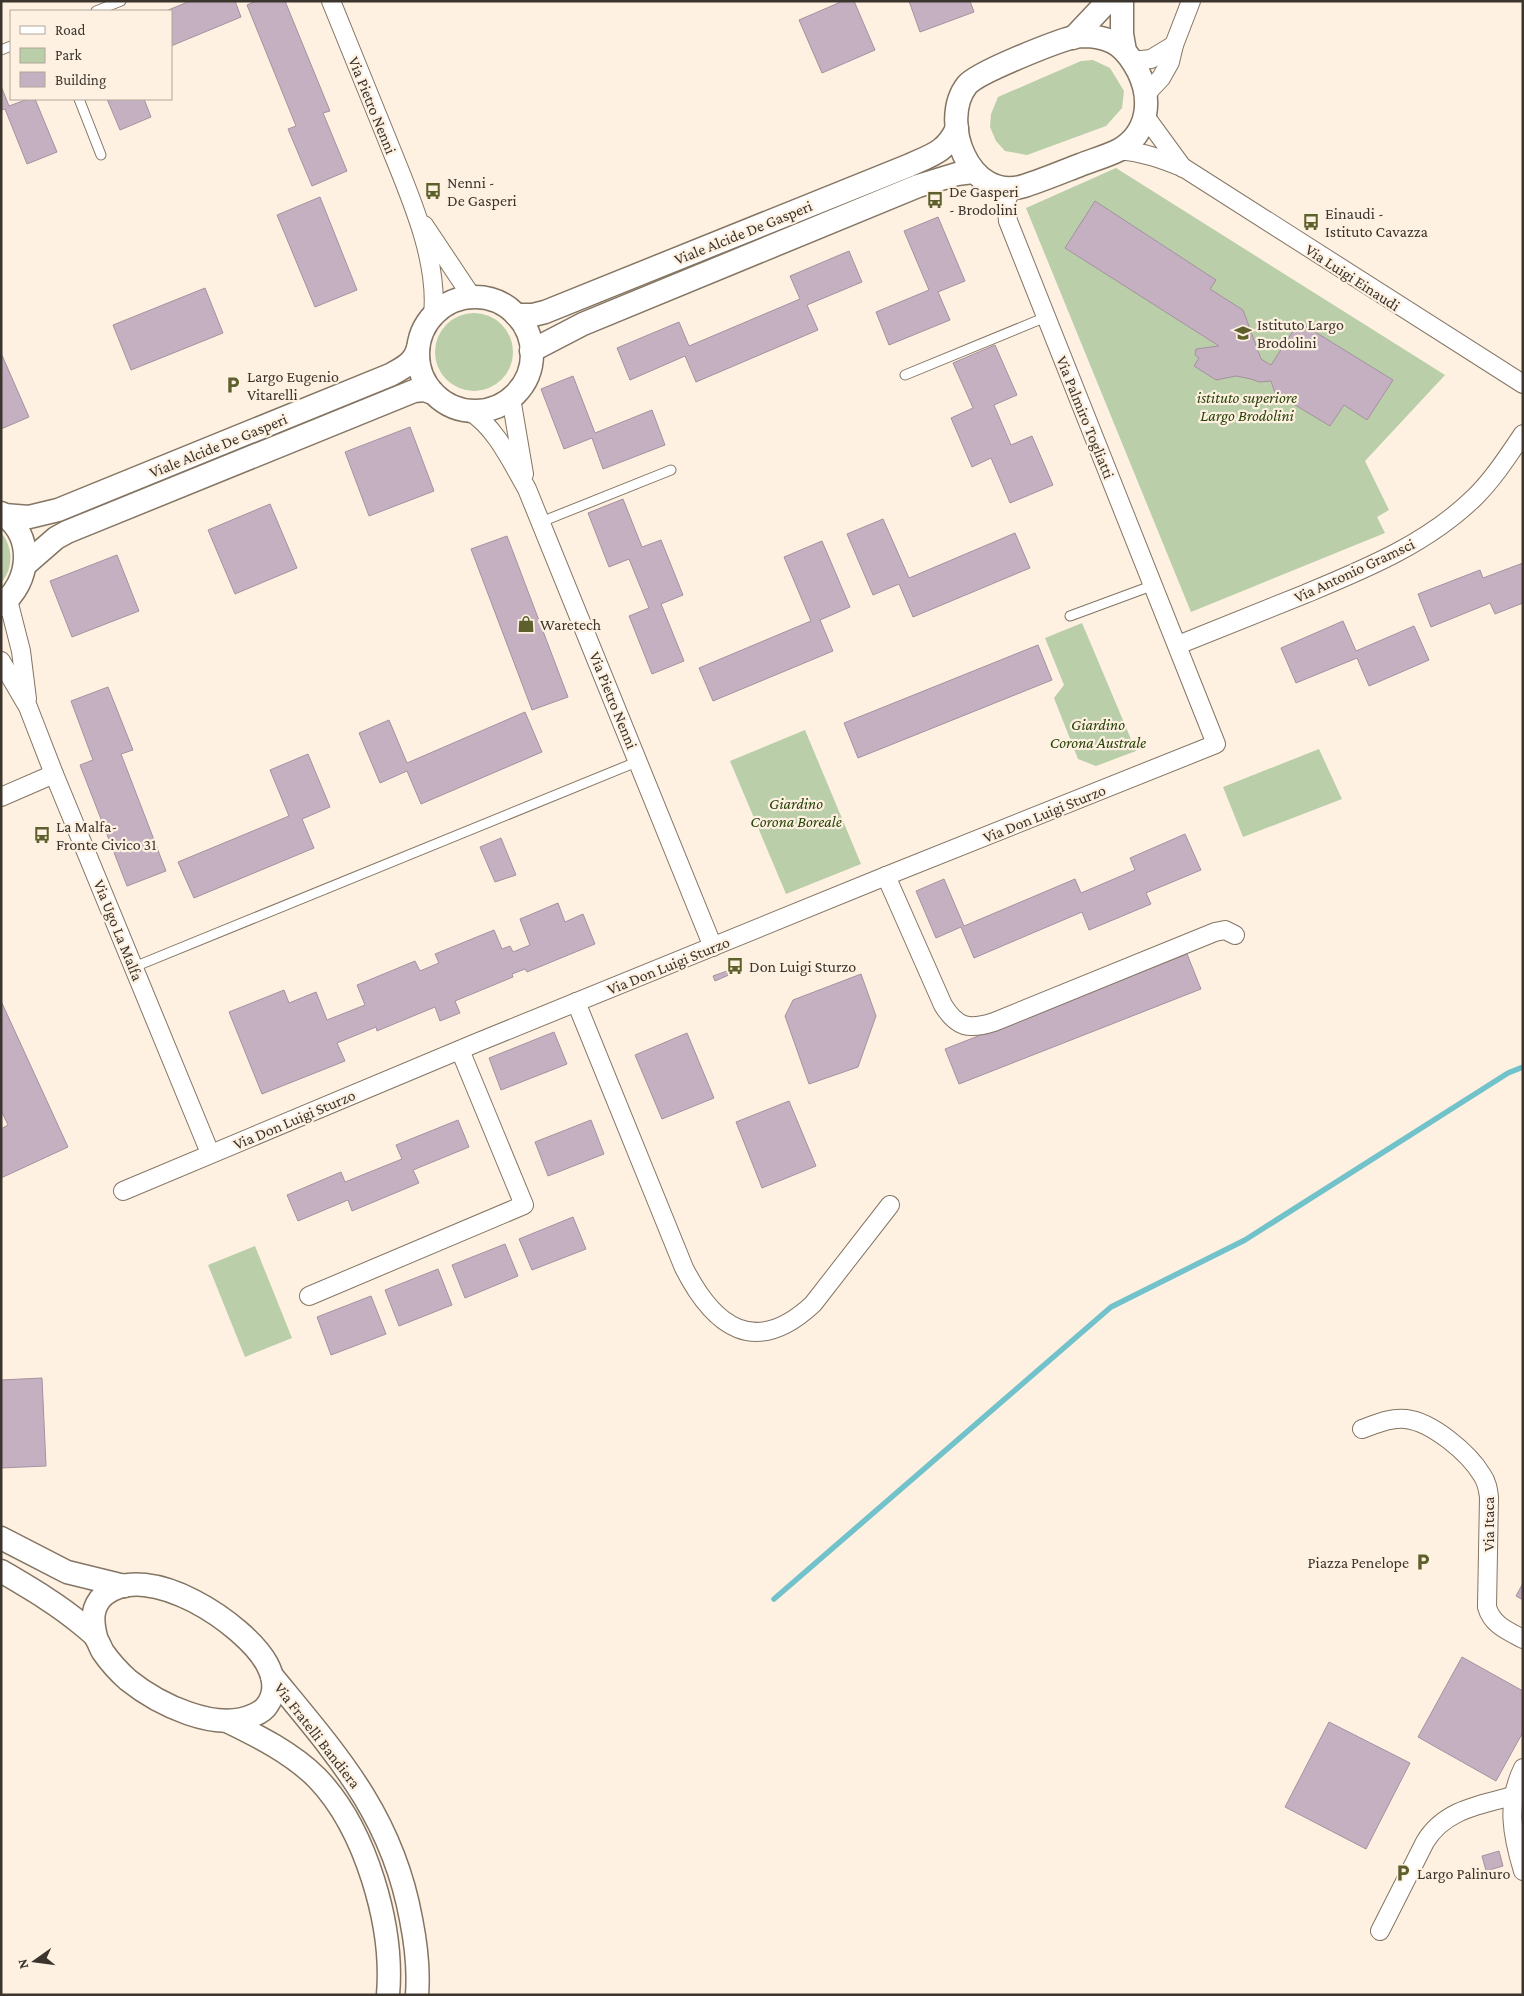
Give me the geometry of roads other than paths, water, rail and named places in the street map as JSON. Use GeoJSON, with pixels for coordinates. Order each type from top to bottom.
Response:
{"type":"FeatureCollection","features":[{"type":"Feature","properties":{"kind":"street","name":"Via Pietro Nenni"},"geometry":{"type":"LineString","coordinates":[[331,1],[415,209],[433,272],[434,314]]}},
{"type":"Feature","properties":{"kind":"street"},"geometry":{"type":"LineString","coordinates":[[1073,38],[1108,1]]}},
{"type":"Feature","properties":{"kind":"street"},"geometry":{"type":"LineString","coordinates":[[1122,1],[1122,34],[1129,56],[1146,94],[1143,124],[1132,139],[1119,150],[1031,184],[1012,189],[992,185],[973,172],[961,147],[957,128],[960,99],[968,85],[976,78],[994,68],[1073,38],[1102,37],[1114,42],[1129,56],[1151,59],[1174,44]]}},
{"type":"Feature","properties":{"kind":"street"},"geometry":{"type":"LineString","coordinates":[[1146,94],[1162,78],[1170,62],[1174,44],[1191,1]]}},
{"type":"Feature","properties":{"kind":"street","name":"Via Luigi Einaudi"},"geometry":{"type":"LineString","coordinates":[[1145,116],[1184,168]]}},
{"type":"Feature","properties":{"kind":"street","name":"Viale Alcide De Gasperi"},"geometry":{"type":"LineString","coordinates":[[516,314],[532,315],[544,312],[910,165],[942,150],[953,138],[957,128]]}},
{"type":"Feature","properties":{"kind":"street","name":"Via Luigi Einaudi"},"geometry":{"type":"LineString","coordinates":[[1119,150],[1157,157],[1184,168],[1523,384]]}},
{"type":"Feature","properties":{"kind":"street","name":"Viale Alcide De Gasperi"},"geometry":{"type":"LineString","coordinates":[[531,351],[582,324],[918,186],[957,174],[973,172]]}},
{"type":"Feature","properties":{"kind":"street","name":"Via Palmiro Togliatti"},"geometry":{"type":"LineString","coordinates":[[1012,189],[1007,196],[1006,216],[1216,744]]}},
{"type":"Feature","properties":{"kind":"street","name":"Via Pietro Nenni"},"geometry":{"type":"LineString","coordinates":[[415,209],[472,297]]}},
{"type":"Feature","properties":{"kind":"street"},"geometry":{"type":"LineString","coordinates":[[472,297],[491,299],[516,314],[527,331],[531,351],[529,372],[524,382],[511,398],[491,408],[469,410],[450,405],[433,393],[421,372],[418,348],[422,333],[434,314],[451,302],[472,297]]}},
{"type":"Feature","properties":{"kind":"street","name":"Viale Alcide De Gasperi"},"geometry":{"type":"LineString","coordinates":[[3,514],[29,517],[58,510],[390,375],[411,362],[416,356],[418,348]]}},
{"type":"Feature","properties":{"kind":"street","name":"Viale Alcide De Gasperi"},"geometry":{"type":"LineString","coordinates":[[25,565],[56,538],[67,532],[414,391],[424,390],[433,393]]}},
{"type":"Feature","properties":{"kind":"street"},"geometry":{"type":"LineString","coordinates":[[511,398],[513,422],[527,489]]}},
{"type":"Feature","properties":{"kind":"street","name":"Via Pietro Nenni"},"geometry":{"type":"LineString","coordinates":[[469,410],[481,418],[490,429],[527,489],[713,947]]}},
{"type":"Feature","properties":{"kind":"street","name":"Via Antonio Gramsci"},"geometry":{"type":"LineString","coordinates":[[1178,645],[1356,573],[1427,536],[1475,497],[1499,469],[1523,434]]}},
{"type":"Feature","properties":{"kind":"street"},"geometry":{"type":"LineString","coordinates":[[3,514],[14,524],[25,550],[25,565],[20,584],[5,602]]}},
{"type":"Feature","properties":{"kind":"street","name":"Via Ugo La Malfa"},"geometry":{"type":"LineString","coordinates":[[5,602],[21,651],[28,707]]}},
{"type":"Feature","properties":{"kind":"street","name":"Via Ugo La Malfa"},"geometry":{"type":"LineString","coordinates":[[1,661],[28,707],[210,1153]]}},
{"type":"Feature","properties":{"kind":"street","name":"Via Don Luigi Sturzo"},"geometry":{"type":"LineString","coordinates":[[123,1191],[210,1153],[576,1002],[1216,744]]}},
{"type":"Feature","properties":{"kind":"street"},"geometry":{"type":"LineString","coordinates":[[1,798],[54,774]]}},
{"type":"Feature","properties":{"kind":"street"},"geometry":{"type":"LineString","coordinates":[[886,876],[943,1005],[953,1018],[967,1027],[976,1027],[994,1022],[1215,932],[1225,930],[1235,935]]}},
{"type":"Feature","properties":{"kind":"street"},"geometry":{"type":"LineString","coordinates":[[576,1002],[684,1268],[707,1306],[728,1325],[743,1331],[759,1332],[783,1325],[799,1316],[813,1304],[890,1206]]}},
{"type":"Feature","properties":{"kind":"street"},"geometry":{"type":"LineString","coordinates":[[309,1296],[524,1205],[460,1050]]}},
{"type":"Feature","properties":{"kind":"street","name":"Via Itaca"},"geometry":{"type":"LineString","coordinates":[[1362,1429],[1394,1419],[1404,1418],[1419,1422],[1455,1445],[1477,1468],[1487,1484],[1489,1497],[1487,1607],[1489,1613],[1498,1624],[1523,1639]]}},
{"type":"Feature","properties":{"kind":"street","name":"Via Fratelli Bandiera"},"geometry":{"type":"LineString","coordinates":[[1,1538],[67,1572],[124,1586],[139,1585],[160,1588],[192,1600],[209,1610],[252,1643],[265,1660],[272,1676],[340,1759],[369,1803],[381,1826],[401,1877],[408,1903],[417,1957],[417,1995]]}},
{"type":"Feature","properties":{"kind":"street","name":"Via Fratelli Bandiera"},"geometry":{"type":"LineString","coordinates":[[1,1571],[70,1615],[96,1637]]}},
{"type":"Feature","properties":{"kind":"street","name":"Via Fratelli Bandiera"},"geometry":{"type":"LineString","coordinates":[[124,1586],[108,1593],[96,1606],[92,1619],[96,1637],[111,1663],[137,1686],[175,1708],[211,1720],[227,1721],[244,1719],[259,1713],[266,1707],[273,1692],[272,1676]]}},
{"type":"Feature","properties":{"kind":"street","name":"Via Fratelli Bandiera"},"geometry":{"type":"LineString","coordinates":[[227,1721],[259,1737],[301,1764],[322,1784],[345,1817],[366,1862],[381,1908],[388,1956],[388,1995]]}},
{"type":"Feature","properties":{"kind":"street"},"geometry":{"type":"LineString","coordinates":[[1523,1768],[1513,1796],[1512,1828],[1523,1871]]}},
{"type":"Feature","properties":{"kind":"street"},"geometry":{"type":"LineString","coordinates":[[1380,1931],[1425,1842],[1433,1830],[1443,1821],[1460,1811],[1513,1796]]}},
{"type":"Feature","properties":{"kind":"lane"},"geometry":{"type":"LineString","coordinates":[[98,10],[121,1]]}},
{"type":"Feature","properties":{"kind":"lane"},"geometry":{"type":"LineString","coordinates":[[79,100],[101,155]]}},
{"type":"Feature","properties":{"kind":"lane"},"geometry":{"type":"LineString","coordinates":[[905,375],[1046,317]]}},
{"type":"Feature","properties":{"kind":"lane"},"geometry":{"type":"LineString","coordinates":[[541,522],[671,470]]}},
{"type":"Feature","properties":{"kind":"lane"},"geometry":{"type":"LineString","coordinates":[[1070,616],[1154,585]]}},
{"type":"Feature","properties":{"kind":"lane"},"geometry":{"type":"LineString","coordinates":[[134,967],[639,762]]}},
{"type":"Feature","properties":{"kind":"waterway"},"geometry":{"type":"LineString","coordinates":[[774,1599],[1111,1307],[1245,1240],[1508,1073],[1523,1067]]}},
{"type":"Feature","properties":{"kind":"place","name":"Nenni - De Gasperi"},"geometry":{"type":"Point","coordinates":[433,191]}},
{"type":"Feature","properties":{"kind":"place","name":"De Gasperi - Brodolini"},"geometry":{"type":"Point","coordinates":[935,200]}},
{"type":"Feature","properties":{"kind":"place","name":"Einaudi - Istituto Cavazza"},"geometry":{"type":"Point","coordinates":[1311,222]}},
{"type":"Feature","properties":{"kind":"place","name":"Istituto Largo Brodolini"},"geometry":{"type":"Point","coordinates":[1243,333]}},
{"type":"Feature","properties":{"kind":"place","name":"Largo Eugenio Vitarelli"},"geometry":{"type":"Point","coordinates":[233,385]}},
{"type":"Feature","properties":{"kind":"place","name":"Waretech"},"geometry":{"type":"Point","coordinates":[526,624]}},
{"type":"Feature","properties":{"kind":"place","name":"La Malfa- Fronte Civico 31"},"geometry":{"type":"Point","coordinates":[42,835]}},
{"type":"Feature","properties":{"kind":"place","name":"Don Luigi Sturzo"},"geometry":{"type":"Point","coordinates":[735,966]}},
{"type":"Feature","properties":{"kind":"place","name":"Piazza Penelope"},"geometry":{"type":"Point","coordinates":[1423,1562]}},
{"type":"Feature","properties":{"kind":"place","name":"Largo Palinuro"},"geometry":{"type":"Point","coordinates":[1403,1873]}},
{"type":"Feature","properties":{"kind":"park label","name":"istituto superiore Largo Brodolini"},"geometry":{"type":"Point","coordinates":[1247,406]}},
{"type":"Feature","properties":{"kind":"park label","name":"Giardino Corona Australe"},"geometry":{"type":"Point","coordinates":[1098,733]}},
{"type":"Feature","properties":{"kind":"park label","name":"Giardino Corona Boreale"},"geometry":{"type":"Point","coordinates":[796,812]}}]}
